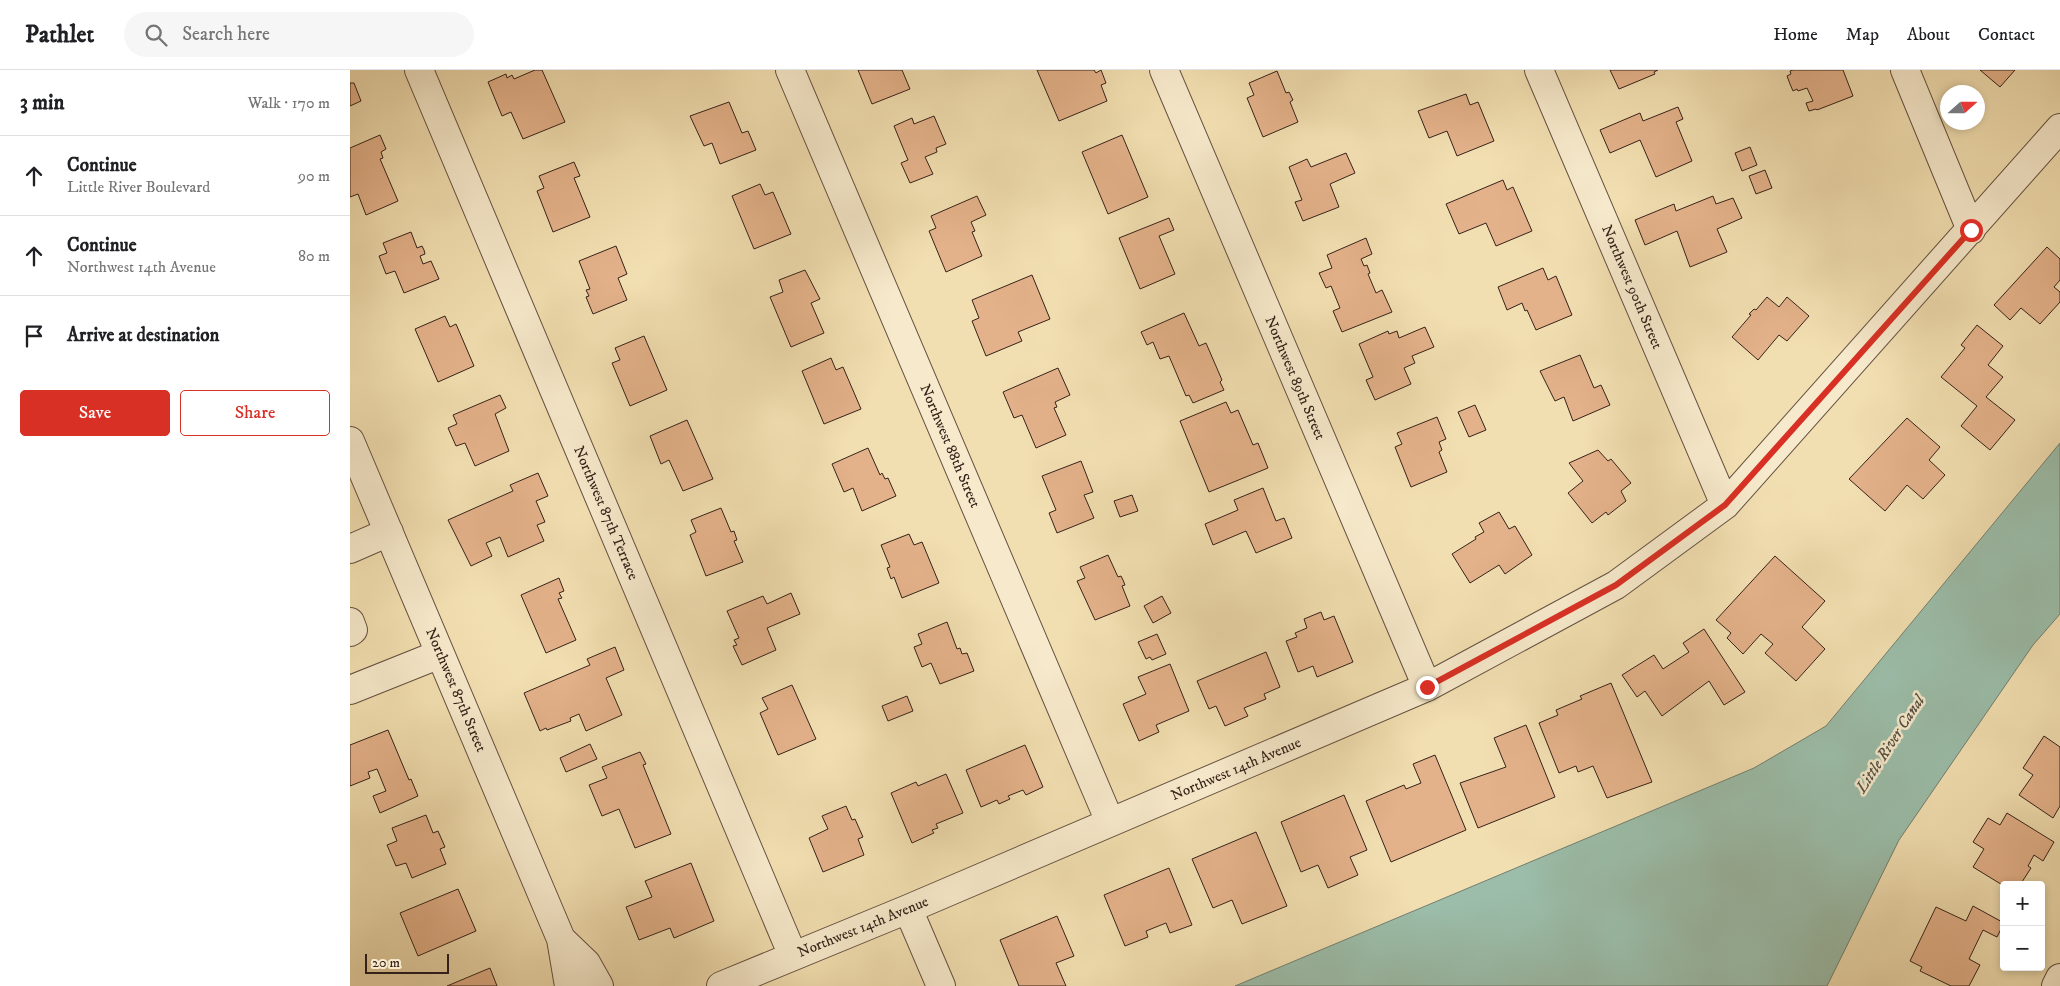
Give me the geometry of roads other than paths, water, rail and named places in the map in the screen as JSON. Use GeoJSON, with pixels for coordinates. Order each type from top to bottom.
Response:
{"type":"FeatureCollection","features":[{"type":"Feature","properties":{"kind":"street","name":"Northwest 87th Terrace"},"geometry":{"type":"LineString","coordinates":[[418,70],[793,956]]}},
{"type":"Feature","properties":{"kind":"street","name":"Northwest 88th Street"},"geometry":{"type":"LineString","coordinates":[[790,70],[1110,822]]}},
{"type":"Feature","properties":{"kind":"street","name":"Northwest 89th Street"},"geometry":{"type":"LineString","coordinates":[[1164,70],[1427,687]]}},
{"type":"Feature","properties":{"kind":"street","name":"Northwest 90th Street"},"geometry":{"type":"LineString","coordinates":[[1539,70],[1725,505]]}},
{"type":"Feature","properties":{"kind":"street"},"geometry":{"type":"LineString","coordinates":[[1905,70],[1971,230]]}},
{"type":"Feature","properties":{"kind":"street","name":"Northwest 14th Avenue"},"geometry":{"type":"LineString","coordinates":[[721,986],[908,909],[1427,687],[1616,585],[1725,505],[2060,128]]}},
{"type":"Feature","properties":{"kind":"street","name":"Northwest 87th Street"},"geometry":{"type":"LineString","coordinates":[[350,441],[561,940],[569,986]]}},
{"type":"Feature","properties":{"kind":"street"},"geometry":{"type":"LineString","coordinates":[[350,549],[389,532]]}},
{"type":"Feature","properties":{"kind":"street"},"geometry":{"type":"LineString","coordinates":[[350,622],[354,630],[350,632]]}},
{"type":"Feature","properties":{"kind":"street"},"geometry":{"type":"LineString","coordinates":[[350,690],[440,654]]}},
{"type":"Feature","properties":{"kind":"street"},"geometry":{"type":"LineString","coordinates":[[908,909],[941,986]]}},
{"type":"Feature","properties":{"kind":"street","name":"Northwest 87th Street"},"geometry":{"type":"LineString","coordinates":[[561,940],[586,963],[599,986]]}},
{"type":"Feature","properties":{"kind":"street"},"geometry":{"type":"LineString","coordinates":[[2056,986],[2060,978]]}},
{"type":"Feature","properties":{"kind":"water","name":"Little River Canal"},"geometry":{"type":"Polygon","coordinates":[[[2060,443],[2060,614],[2033,645],[1899,840],[1827,986],[1235,986],[1754,768],[1826,726],[2060,443]]]}}]}
